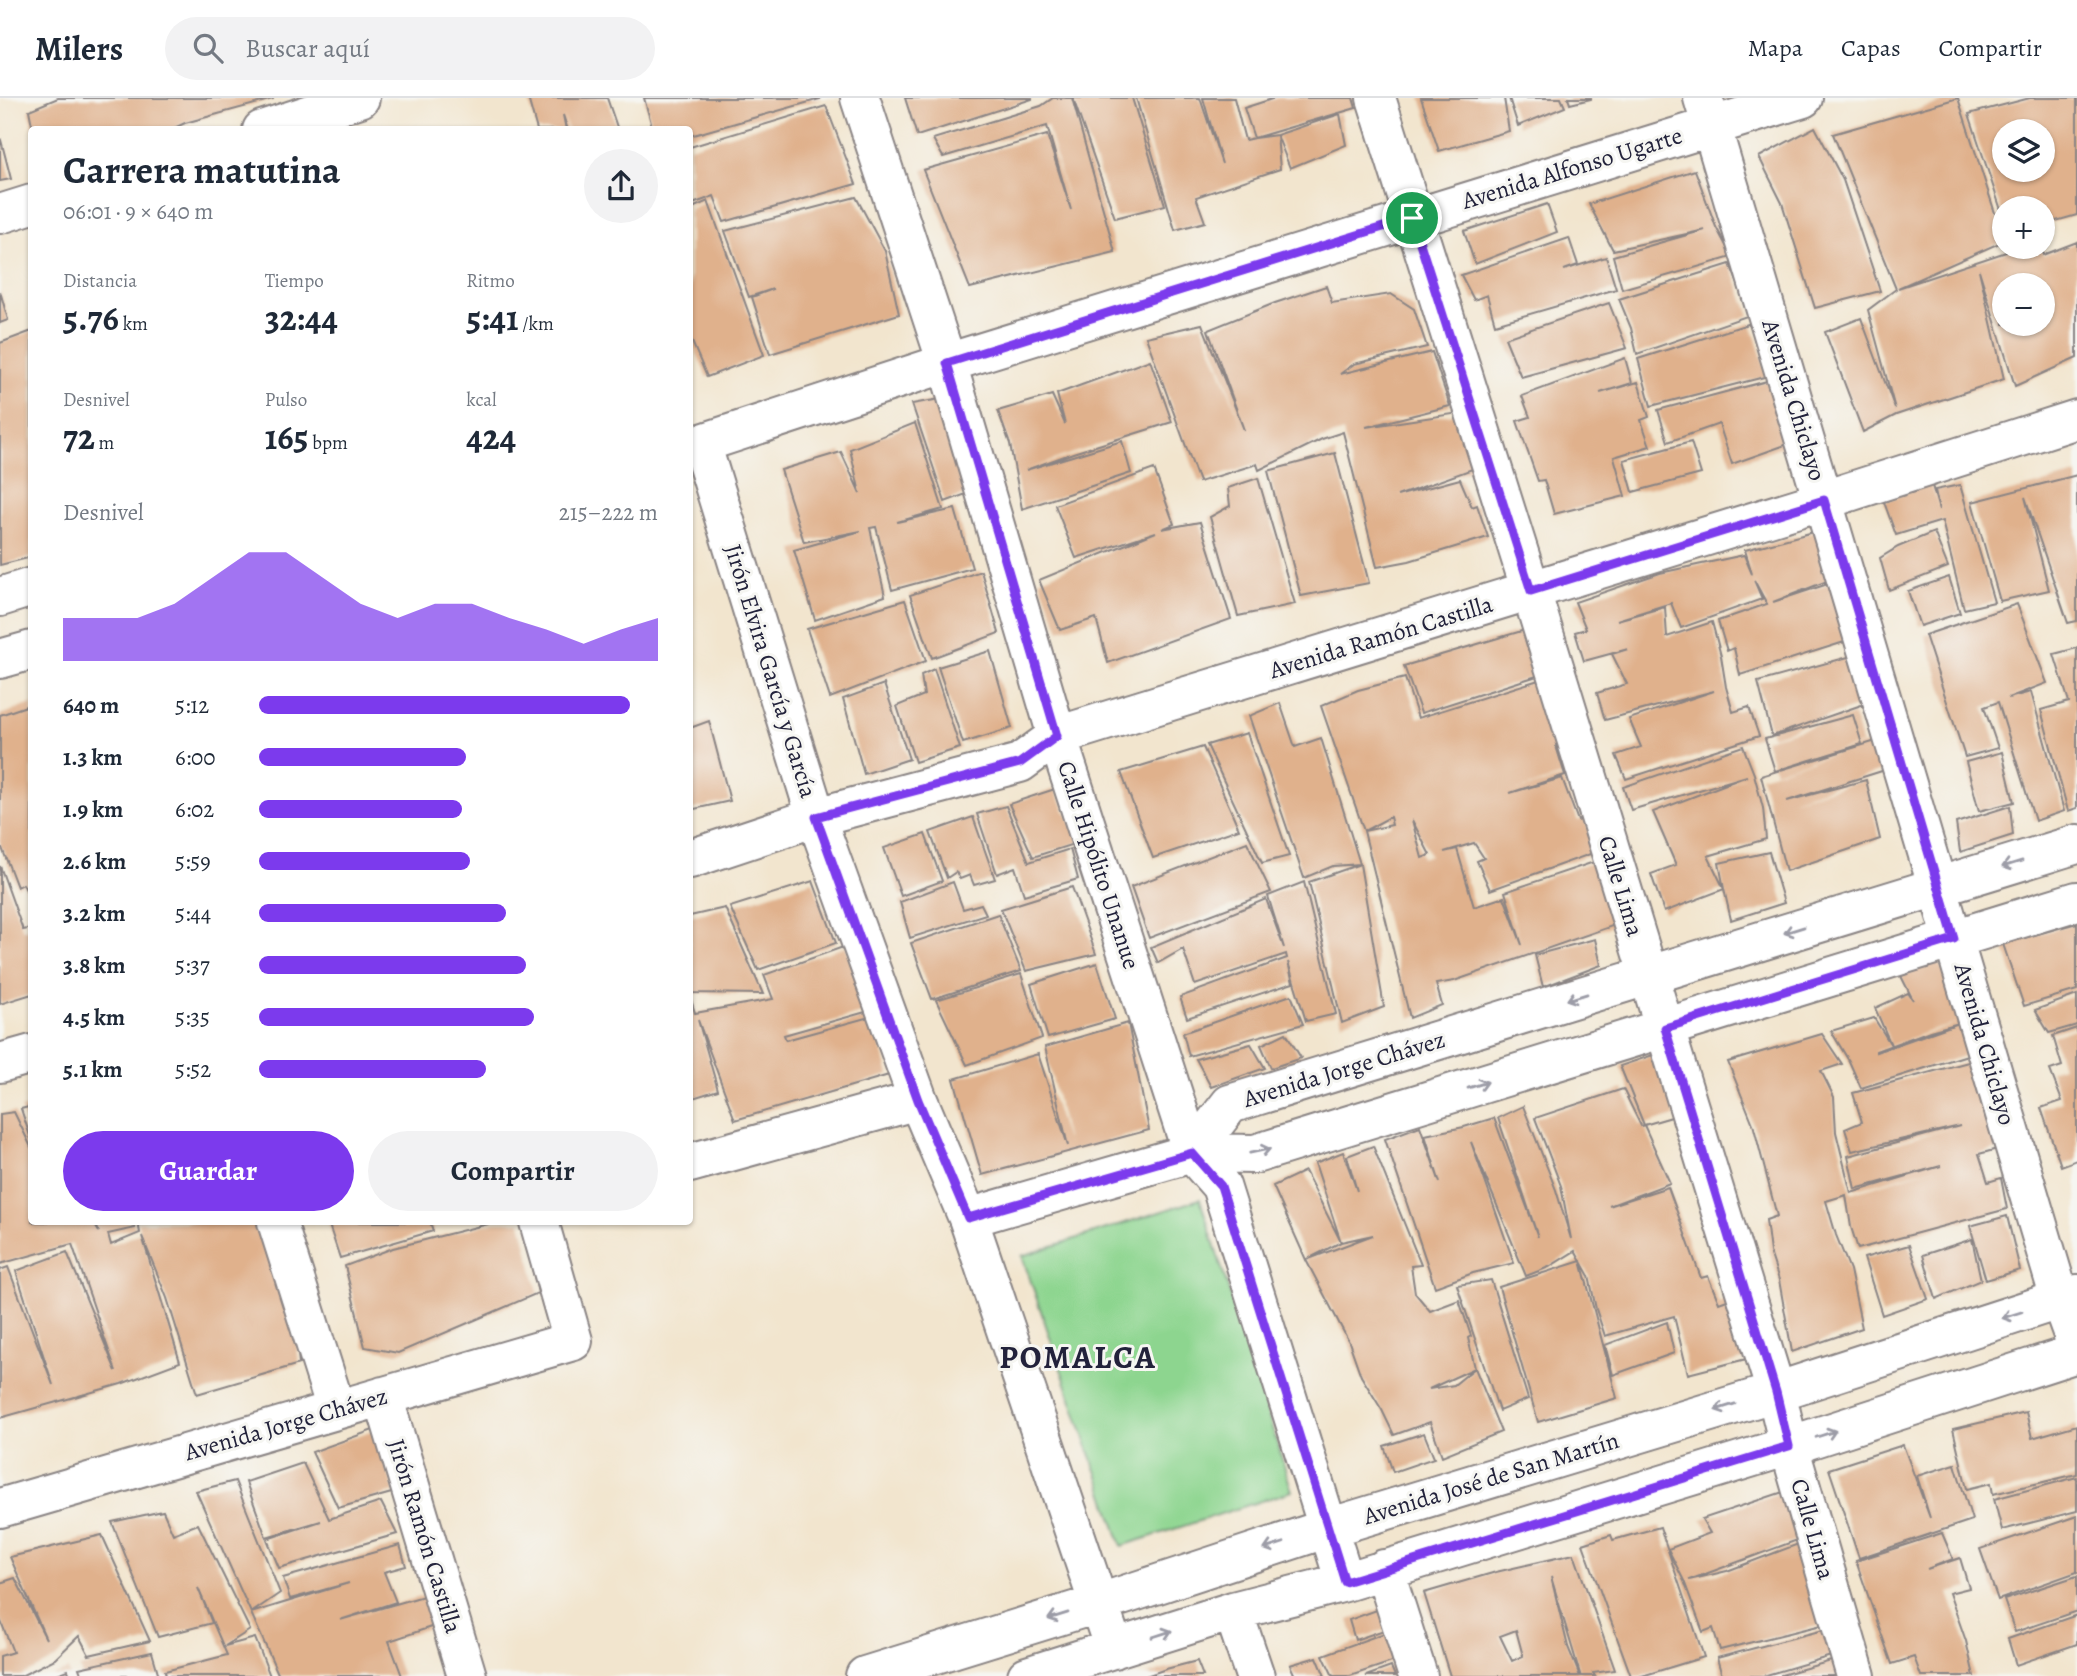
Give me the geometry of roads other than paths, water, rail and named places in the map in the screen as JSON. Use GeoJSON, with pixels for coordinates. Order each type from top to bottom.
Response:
{"type":"FeatureCollection","features":[{"type":"Feature","properties":{"kind":"street"},"geometry":{"type":"LineString","coordinates":[[274,126],[360,98]]}},
{"type":"Feature","properties":{"kind":"street","name":"Calle Hipólito Unanue"},"geometry":{"type":"LineString","coordinates":[[860,98],[947,363],[1057,736],[1192,1153],[1221,1186],[1345,1582]]}},
{"type":"Feature","properties":{"kind":"street","name":"Calle Lima"},"geometry":{"type":"LineString","coordinates":[[1376,98],[1531,591],[1776,1392],[1789,1446],[1856,1676]]}},
{"type":"Feature","properties":{"kind":"street","name":"Avenida Alfonso Ugarte"},"geometry":{"type":"LineString","coordinates":[[693,445],[1412,218],[1707,112],[1803,98]]}},
{"type":"Feature","properties":{"kind":"street","name":"Avenida Chiclayo"},"geometry":{"type":"LineString","coordinates":[[1707,112],[1954,939],[2069,1297],[2077,1346]]}},
{"type":"Feature","properties":{"kind":"street"},"geometry":{"type":"LineString","coordinates":[[0,214],[28,205]]}},
{"type":"Feature","properties":{"kind":"street","name":"Avenida Ramón Castilla"},"geometry":{"type":"LineString","coordinates":[[693,858],[816,817],[1020,763],[1057,736],[1824,500],[2077,419]]}},
{"type":"Feature","properties":{"kind":"street","name":"Jirón Elvira García y García"},"geometry":{"type":"LineString","coordinates":[[693,445],[816,817],[918,1100],[968,1218],[1114,1649]]}},
{"type":"Feature","properties":{"kind":"street"},"geometry":{"type":"LineString","coordinates":[[0,597],[28,588]]}},
{"type":"Feature","properties":{"kind":"street"},"geometry":{"type":"LineString","coordinates":[[0,659],[28,651]]}},
{"type":"Feature","properties":{"kind":"street","name":"Avenida Jorge Chávez"},"geometry":{"type":"LineString","coordinates":[[1192,1153],[1230,1104],[2077,844]]}},
{"type":"Feature","properties":{"kind":"street"},"geometry":{"type":"LineString","coordinates":[[968,1218],[1192,1153],[1255,1154],[2077,901]]}},
{"type":"Feature","properties":{"kind":"street"},"geometry":{"type":"LineString","coordinates":[[0,1063],[28,1055]]}},
{"type":"Feature","properties":{"kind":"street"},"geometry":{"type":"LineString","coordinates":[[693,1162],[918,1100]]}},
{"type":"Feature","properties":{"kind":"street"},"geometry":{"type":"LineString","coordinates":[[278,1225],[336,1409]]}},
{"type":"Feature","properties":{"kind":"street","name":"Avenida Jorge Chávez"},"geometry":{"type":"LineString","coordinates":[[0,1508],[573,1341],[540,1225]]}},
{"type":"Feature","properties":{"kind":"street","name":"Avenida José de San Martín"},"geometry":{"type":"LineString","coordinates":[[865,1676],[1328,1528],[1776,1392],[2069,1297]]}},
{"type":"Feature","properties":{"kind":"street"},"geometry":{"type":"LineString","coordinates":[[1027,1676],[1233,1611],[1345,1582],[1789,1446],[2077,1353]]}},
{"type":"Feature","properties":{"kind":"street","name":"Jirón Ramón Castilla"},"geometry":{"type":"LineString","coordinates":[[383,1396],[467,1676]]}},
{"type":"Feature","properties":{"kind":"street"},"geometry":{"type":"LineString","coordinates":[[1384,1569],[1418,1676]]}},
{"type":"Feature","properties":{"kind":"street"},"geometry":{"type":"LineString","coordinates":[[1233,1611],[1255,1676]]}},
{"type":"Feature","properties":{"kind":"district","name":"POMALCA"},"geometry":{"type":"Point","coordinates":[1078,1357]}}]}
